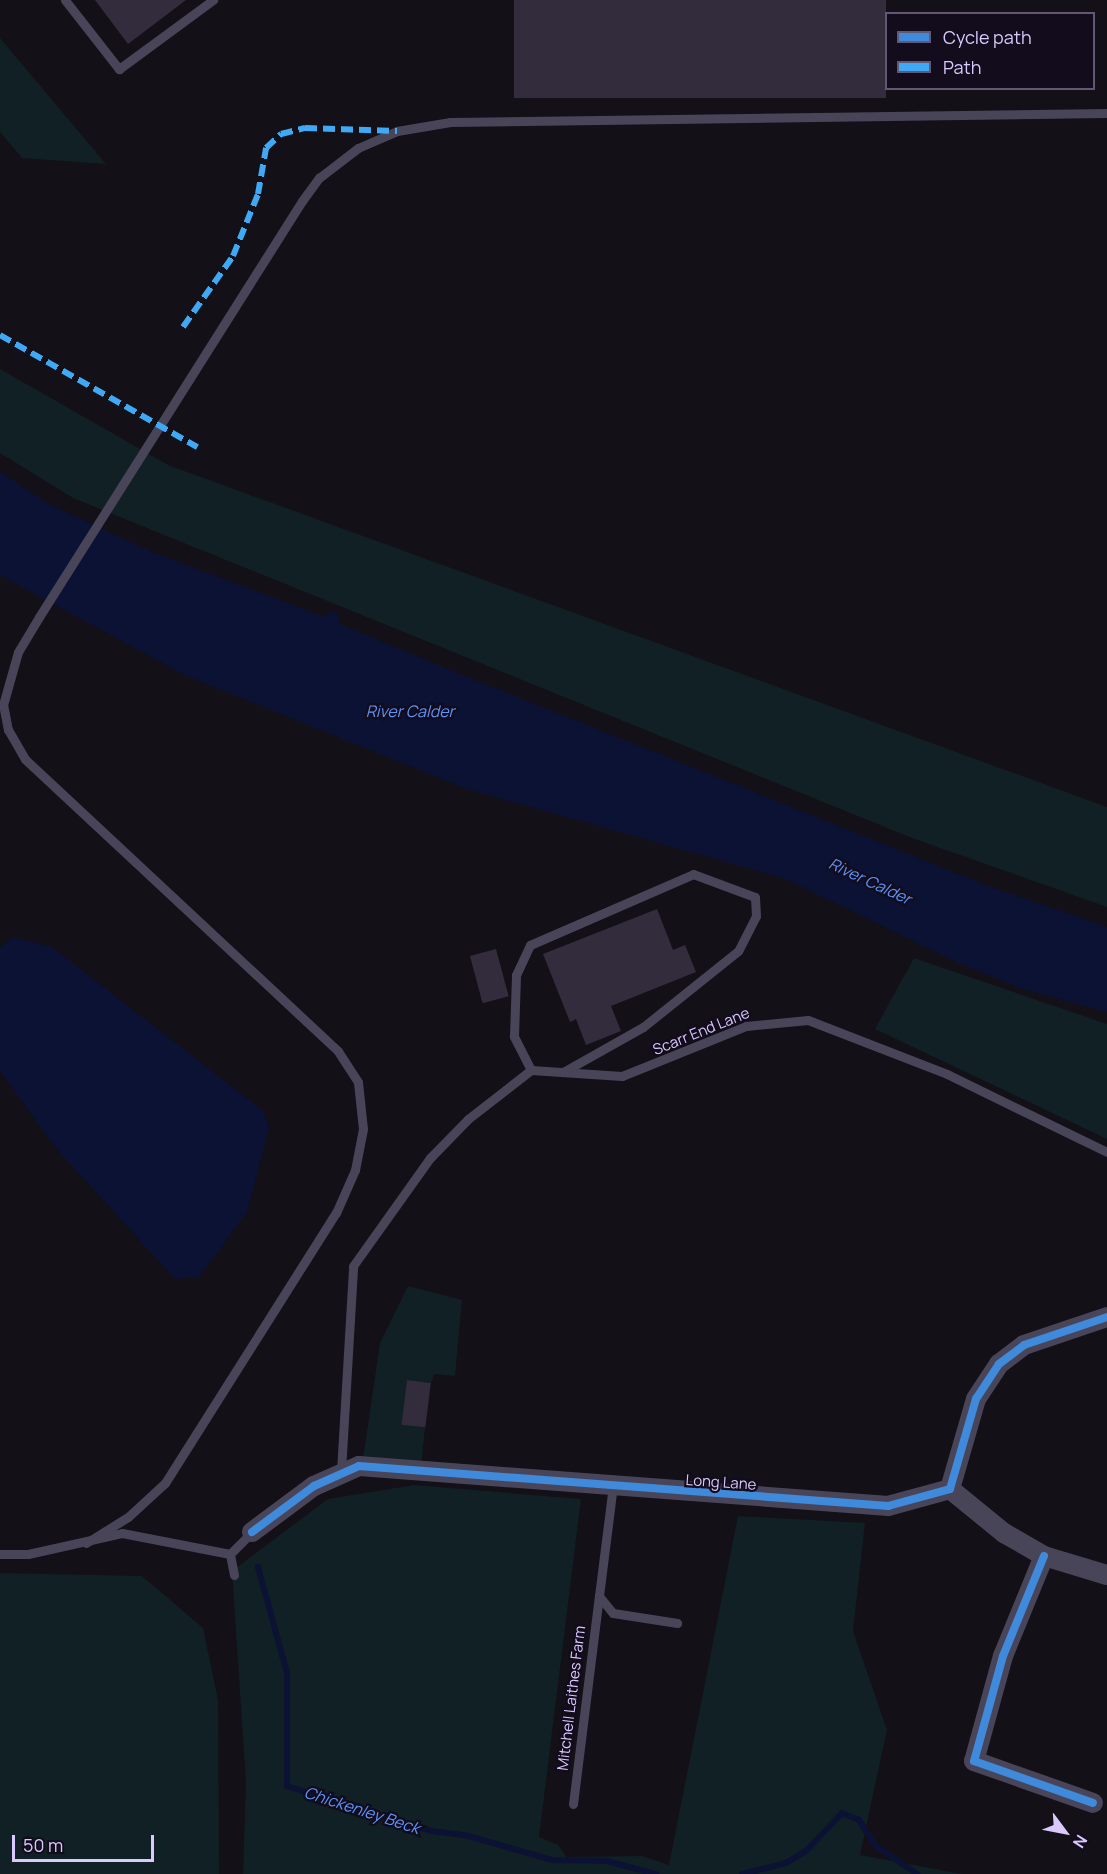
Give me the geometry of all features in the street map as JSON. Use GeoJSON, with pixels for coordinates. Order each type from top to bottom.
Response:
{"type":"FeatureCollection","features":[{"type":"Feature","properties":{"kind":"street"},"geometry":{"type":"LineString","coordinates":[[1107,1317],[1024,1345],[999,1364],[976,1399],[950,1490],[1004,1533],[1044,1556],[1107,1575]]}},
{"type":"Feature","properties":{"kind":"street","name":"Long Lane"},"geometry":{"type":"LineString","coordinates":[[252,1532],[341,1471],[384,1466],[888,1506],[950,1490]]}},
{"type":"Feature","properties":{"kind":"street"},"geometry":{"type":"LineString","coordinates":[[1044,1556],[1003,1656],[974,1761],[1093,1803]]}},
{"type":"Feature","properties":{"kind":"lane"},"geometry":{"type":"LineString","coordinates":[[65,0],[119,69],[213,0]]}},
{"type":"Feature","properties":{"kind":"lane"},"geometry":{"type":"LineString","coordinates":[[86,1543],[128,1517],[165,1483],[336,1213],[355,1170],[363,1129],[358,1082],[338,1051],[25,759],[8,730],[3,705],[15,661],[39,617],[302,201],[319,178],[358,148],[397,131],[450,122],[1107,113]]}},
{"type":"Feature","properties":{"kind":"lane"},"geometry":{"type":"LineString","coordinates":[[341,1471],[348,1280],[402,1193],[468,1119],[531,1070],[514,1036],[516,975],[530,945],[693,874],[755,897],[751,929],[729,959],[643,1027],[563,1072]]}},
{"type":"Feature","properties":{"kind":"lane","name":"Scarr End Lane"},"geometry":{"type":"LineString","coordinates":[[531,1070],[622,1076],[746,1026],[808,1020],[947,1074],[1107,1152]]}},
{"type":"Feature","properties":{"kind":"lane","name":"Mitchell Laithes Farm"},"geometry":{"type":"LineString","coordinates":[[573,1804],[613,1485]]}},
{"type":"Feature","properties":{"kind":"lane","name":"Long Lane"},"geometry":{"type":"LineString","coordinates":[[230,1554],[252,1532]]}},
{"type":"Feature","properties":{"kind":"lane"},"geometry":{"type":"LineString","coordinates":[[0,1554],[141,1534],[230,1554],[234,1575]]}},
{"type":"Feature","properties":{"kind":"lane"},"geometry":{"type":"LineString","coordinates":[[599,1596],[613,1612],[677,1623]]}},
{"type":"Feature","properties":{"kind":"shaded area"},"geometry":{"type":"Polygon","coordinates":[[[0,38],[106,164],[22,158],[0,132],[0,38]]]}},
{"type":"Feature","properties":{"kind":"shaded area"},"geometry":{"type":"Polygon","coordinates":[[[0,369],[168,465],[1107,807],[1107,907],[912,838],[73,498],[0,453],[0,369]]]}},
{"type":"Feature","properties":{"kind":"shaded area"},"geometry":{"type":"Polygon","coordinates":[[[914,958],[1107,1024],[1107,1139],[875,1029],[914,958]]]}},
{"type":"Feature","properties":{"kind":"shaded area"},"geometry":{"type":"Polygon","coordinates":[[[408,1286],[462,1300],[455,1376],[434,1374],[431,1383],[407,1380],[402,1424],[425,1428],[421,1466],[363,1459],[380,1343],[408,1286]]]}},
{"type":"Feature","properties":{"kind":"shaded area"},"geometry":{"type":"Polygon","coordinates":[[[414,1485],[581,1499],[539,1837],[558,1845],[567,1857],[642,1856],[669,1865],[738,1516],[865,1523],[853,1631],[887,1730],[860,1855],[962,1874],[243,1874],[246,1782],[232,1571],[328,1499],[414,1485]]]}},
{"type":"Feature","properties":{"kind":"shaded area"},"geometry":{"type":"Polygon","coordinates":[[[0,1573],[142,1576],[203,1628],[218,1700],[219,1874],[0,1874],[0,1573]]]}},
{"type":"Feature","properties":{"kind":"water","name":"River Calder"},"geometry":{"type":"Polygon","coordinates":[[[0,472],[49,504],[152,552],[322,616],[336,611],[340,624],[445,668],[991,887],[1107,927],[1107,1012],[1023,989],[954,961],[786,879],[467,789],[187,676],[0,575],[0,472]]]}},
{"type":"Feature","properties":{"kind":"water"},"geometry":{"type":"Polygon","coordinates":[[[13,937],[52,947],[263,1111],[269,1128],[247,1212],[199,1277],[175,1279],[55,1147],[0,1071],[0,947],[13,937]]]}},
{"type":"Feature","properties":{"kind":"building"},"geometry":{"type":"Polygon","coordinates":[[[95,0],[186,0],[128,44],[95,0]]]}},
{"type":"Feature","properties":{"kind":"building"},"geometry":{"type":"Polygon","coordinates":[[[514,0],[886,0],[886,98],[514,98],[514,0]]]}},
{"type":"Feature","properties":{"kind":"building"},"geometry":{"type":"Polygon","coordinates":[[[657,909],[673,950],[685,945],[696,972],[611,1006],[621,1031],[586,1045],[576,1019],[570,1022],[543,954],[657,909]]]}},
{"type":"Feature","properties":{"kind":"building"},"geometry":{"type":"Polygon","coordinates":[[[496,949],[509,996],[483,1003],[470,956],[496,949]]]}},
{"type":"Feature","properties":{"kind":"building"},"geometry":{"type":"Polygon","coordinates":[[[407,1380],[431,1383],[425,1428],[402,1425],[407,1380]]]}},
{"type":"Feature","properties":{"kind":"waterway","name":"Chickenley Beck"},"geometry":{"type":"LineString","coordinates":[[258,1567],[287,1673],[287,1786],[431,1831],[465,1835],[552,1860],[607,1861],[656,1874]]}},
{"type":"Feature","properties":{"kind":"waterway","name":"Chickenley Beck"},"geometry":{"type":"LineString","coordinates":[[742,1874],[786,1863],[806,1851],[842,1813],[859,1820],[876,1846],[917,1874]]}},
{"type":"Feature","properties":{"kind":"marked path"},"geometry":{"type":"LineString","coordinates":[[183,327],[233,256],[258,194],[266,148],[281,134],[305,128],[397,131]]}},
{"type":"Feature","properties":{"kind":"marked path"},"geometry":{"type":"LineString","coordinates":[[0,335],[197,447]]}},
{"type":"Feature","properties":{"kind":"cycle path"},"geometry":{"type":"LineString","coordinates":[[252,1532],[314,1486],[359,1466],[888,1506],[950,1489],[976,1399],[999,1364],[1024,1345],[1107,1317]]}},
{"type":"Feature","properties":{"kind":"cycle path"},"geometry":{"type":"LineString","coordinates":[[1044,1556],[1003,1656],[974,1761],[1093,1803]]}}]}
